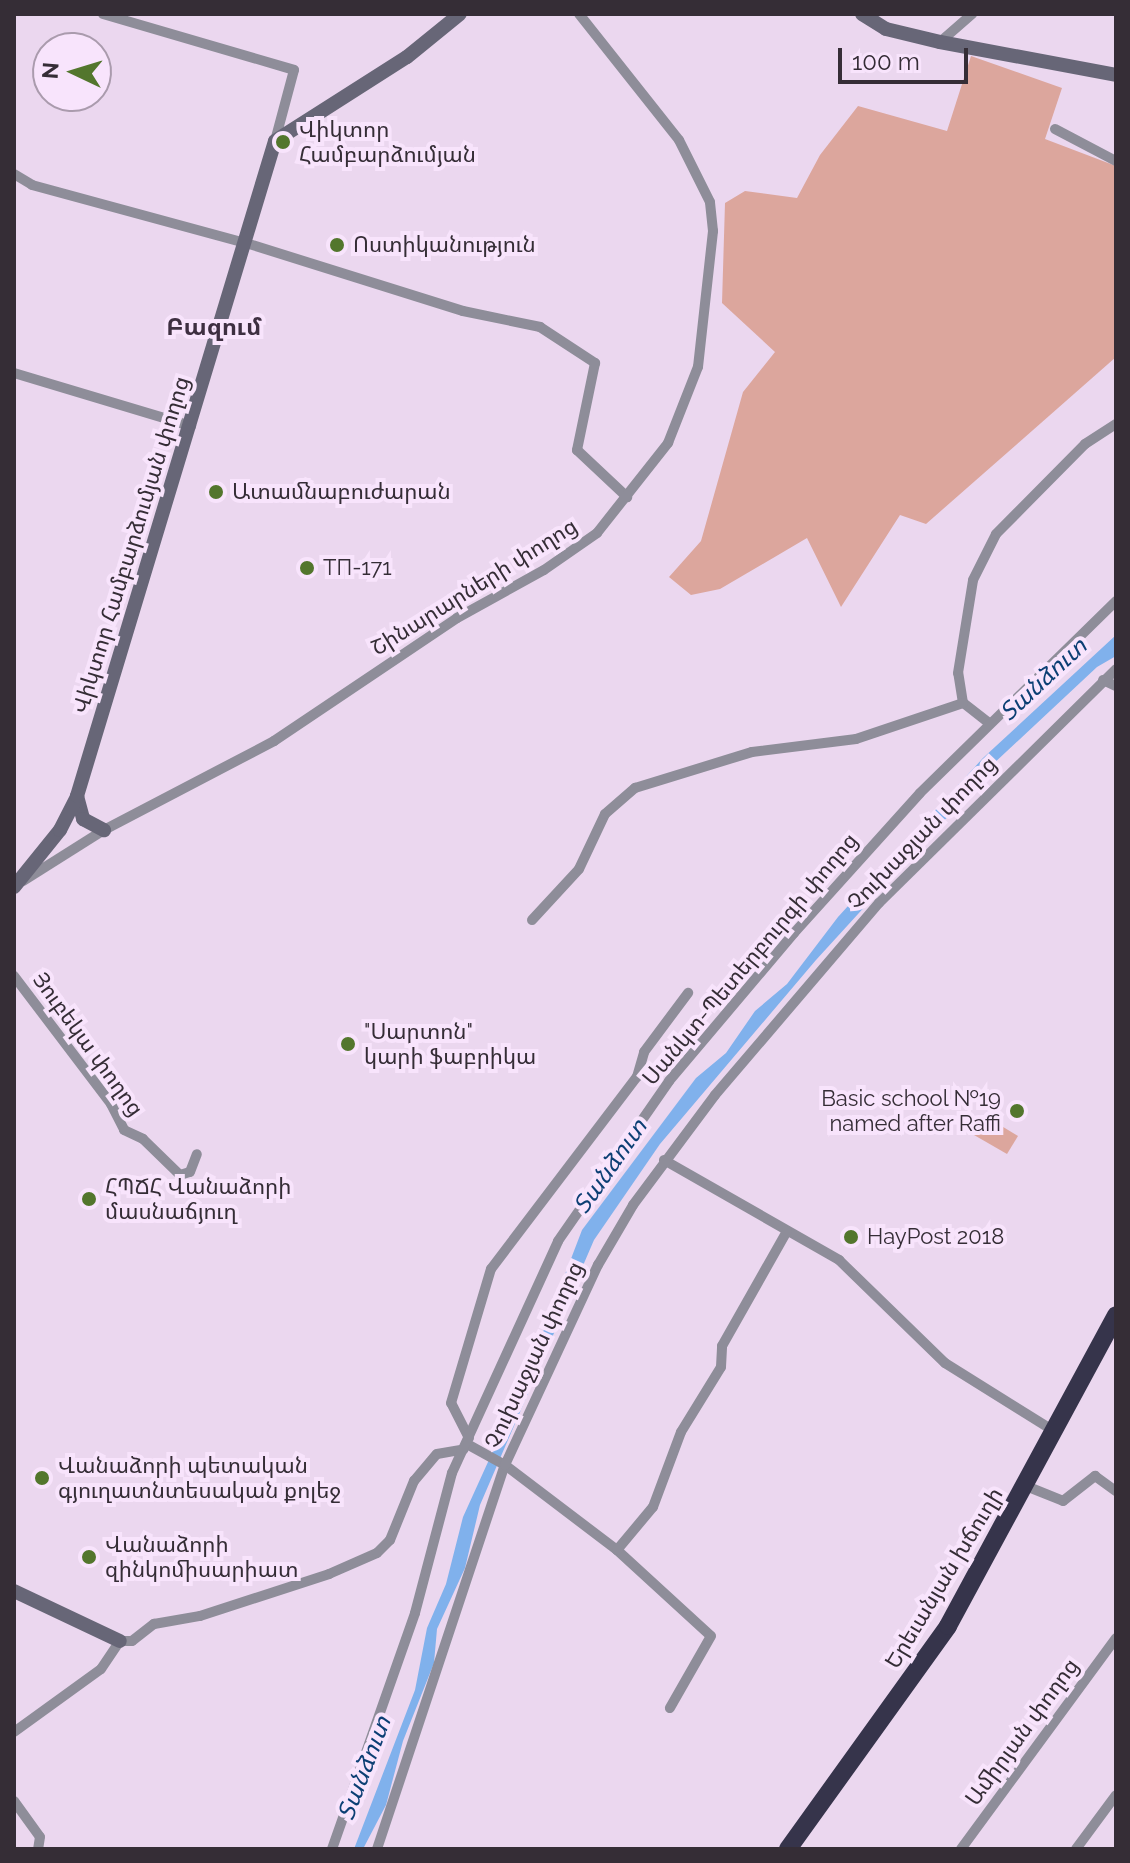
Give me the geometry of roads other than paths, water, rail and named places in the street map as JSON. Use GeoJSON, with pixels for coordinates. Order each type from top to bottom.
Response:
{"type":"FeatureCollection","features":[{"type":"Feature","properties":{"kind":"highway","name":"Երեւանյան խճուղի"},"geometry":{"type":"LineString","coordinates":[[788,1849],[948,1626],[1116,1315]]}},
{"type":"Feature","properties":{"kind":"street"},"geometry":{"type":"LineString","coordinates":[[103,14],[294,70],[275,141]]}},
{"type":"Feature","properties":{"kind":"street"},"geometry":{"type":"LineString","coordinates":[[275,141],[337,104],[460,14]]}},
{"type":"Feature","properties":{"kind":"street","name":"Շինարարների փողոց"},"geometry":{"type":"LineString","coordinates":[[14,886],[104,830],[274,741],[457,618],[544,570],[597,533],[668,443],[698,367],[712,217],[695,165],[679,140],[579,14]]}},
{"type":"Feature","properties":{"kind":"street"},"geometry":{"type":"LineString","coordinates":[[862,14],[886,29],[940,42],[1116,75]]}},
{"type":"Feature","properties":{"kind":"street"},"geometry":{"type":"LineString","coordinates":[[940,42],[972,14]]}},
{"type":"Feature","properties":{"kind":"street"},"geometry":{"type":"LineString","coordinates":[[1055,129],[1116,161]]}},
{"type":"Feature","properties":{"kind":"street","name":"Վիկտոր Համբարձումյան փողոց"},"geometry":{"type":"LineString","coordinates":[[14,886],[60,830],[77,796],[275,141]]}},
{"type":"Feature","properties":{"kind":"street"},"geometry":{"type":"LineString","coordinates":[[14,174],[32,185],[246,243],[463,311],[540,327],[595,363],[577,450],[627,497]]}},
{"type":"Feature","properties":{"kind":"street"},"geometry":{"type":"LineString","coordinates":[[14,373],[191,426]]}},
{"type":"Feature","properties":{"kind":"street"},"geometry":{"type":"LineString","coordinates":[[989,723],[963,703],[958,673],[965,613],[973,580],[996,534],[1085,444],[1116,424]]}},
{"type":"Feature","properties":{"kind":"street","name":"Սանկտ-Պետերբուրգի փողոց"},"geometry":{"type":"LineString","coordinates":[[332,1849],[415,1613],[452,1473],[558,1241],[669,1081],[794,933],[989,723],[1116,601]]}},
{"type":"Feature","properties":{"kind":"street","name":"Չուխաջյան փողոց"},"geometry":{"type":"LineString","coordinates":[[377,1849],[503,1463],[598,1265],[664,1160],[879,903],[1116,669]]}},
{"type":"Feature","properties":{"kind":"street"},"geometry":{"type":"LineString","coordinates":[[1103,680],[1116,686]]}},
{"type":"Feature","properties":{"kind":"street"},"geometry":{"type":"LineString","coordinates":[[532,920],[579,869],[605,814],[635,788],[752,752],[856,739],[963,703]]}},
{"type":"Feature","properties":{"kind":"street"},"geometry":{"type":"LineString","coordinates":[[77,796],[83,819],[104,830]]}},
{"type":"Feature","properties":{"kind":"street","name":"Յուբեկա փողոց"},"geometry":{"type":"LineString","coordinates":[[14,976],[111,1104],[124,1130],[143,1139],[180,1175],[190,1172],[197,1154]]}},
{"type":"Feature","properties":{"kind":"street"},"geometry":{"type":"LineString","coordinates":[[670,1708],[711,1636],[617,1550],[503,1463],[467,1443],[451,1403],[491,1269],[637,1077],[644,1052],[688,993]]}},
{"type":"Feature","properties":{"kind":"street"},"geometry":{"type":"LineString","coordinates":[[664,1160],[839,1260],[945,1363],[1054,1431]]}},
{"type":"Feature","properties":{"kind":"street"},"geometry":{"type":"LineString","coordinates":[[617,1550],[653,1507],[681,1432],[721,1367],[722,1346],[787,1231]]}},
{"type":"Feature","properties":{"kind":"street"},"geometry":{"type":"LineString","coordinates":[[14,1591],[120,1641],[132,1641],[154,1624],[200,1616],[329,1574],[377,1553],[401,1522],[414,1481],[437,1454],[467,1443]]}},
{"type":"Feature","properties":{"kind":"street"},"geometry":{"type":"LineString","coordinates":[[1026,1486],[1063,1501],[1100,1476],[1116,1491]]}},
{"type":"Feature","properties":{"kind":"street","name":"Ամիրյան փողոց"},"geometry":{"type":"LineString","coordinates":[[961,1849],[1116,1638]]}},
{"type":"Feature","properties":{"kind":"street"},"geometry":{"type":"LineString","coordinates":[[14,1732],[101,1669],[120,1641]]}},
{"type":"Feature","properties":{"kind":"street"},"geometry":{"type":"LineString","coordinates":[[1076,1849],[1116,1795]]}},
{"type":"Feature","properties":{"kind":"street"},"geometry":{"type":"LineString","coordinates":[[14,1801],[40,1837],[38,1849]]}},
{"type":"Feature","properties":{"kind":"water"},"geometry":{"type":"Polygon","coordinates":[[[1116,635],[1116,656],[1097,667],[991,766],[970,799],[943,821],[816,960],[660,1144],[594,1240],[480,1505],[465,1568],[437,1629],[434,1663],[403,1741],[386,1805],[363,1849],[354,1849],[415,1690],[427,1628],[446,1584],[463,1517],[522,1387],[582,1230],[696,1078],[726,1053],[755,1011],[787,984],[838,917],[983,758],[1116,635]]]}},
{"type":"Feature","properties":{"kind":"place","name":"Վիկտոր Համբարձումյան"},"geometry":{"type":"Point","coordinates":[283,142]}},
{"type":"Feature","properties":{"kind":"place","name":"Ոստիկանություն"},"geometry":{"type":"Point","coordinates":[337,245]}},
{"type":"Feature","properties":{"kind":"place","name":"Ատամնաբուժարան"},"geometry":{"type":"Point","coordinates":[216,492]}},
{"type":"Feature","properties":{"kind":"place","name":"ТП-171"},"geometry":{"type":"Point","coordinates":[307,568]}},
{"type":"Feature","properties":{"kind":"place","name":"\"Սարտոն\" կարի ֆաբրիկա"},"geometry":{"type":"Point","coordinates":[348,1044]}},
{"type":"Feature","properties":{"kind":"place","name":"Basic school №19 named after Raffi"},"geometry":{"type":"Point","coordinates":[1017,1111]}},
{"type":"Feature","properties":{"kind":"place","name":"ՀՊՃՀ Վանաձորի մասնաճյուղ"},"geometry":{"type":"Point","coordinates":[89,1199]}},
{"type":"Feature","properties":{"kind":"place","name":"HayPost 2018"},"geometry":{"type":"Point","coordinates":[851,1237]}},
{"type":"Feature","properties":{"kind":"place","name":"Վանաձորի պետական գյուղատնտեսական քոլեջ"},"geometry":{"type":"Point","coordinates":[42,1478]}},
{"type":"Feature","properties":{"kind":"place","name":"Վանաձորի զինկոմիսարիատ"},"geometry":{"type":"Point","coordinates":[89,1557]}},
{"type":"Feature","properties":{"kind":"district","name":"Բազում"},"geometry":{"type":"Point","coordinates":[214,327]}},
{"type":"Feature","properties":{"kind":"water label","name":"Տանձուտ"},"geometry":{"type":"Point","coordinates":[1043,679]}},
{"type":"Feature","properties":{"kind":"water label","name":"Տանձուտ"},"geometry":{"type":"Point","coordinates":[610,1166]}},
{"type":"Feature","properties":{"kind":"water label","name":"Տանձուտ"},"geometry":{"type":"Point","coordinates":[364,1768]}}]}
